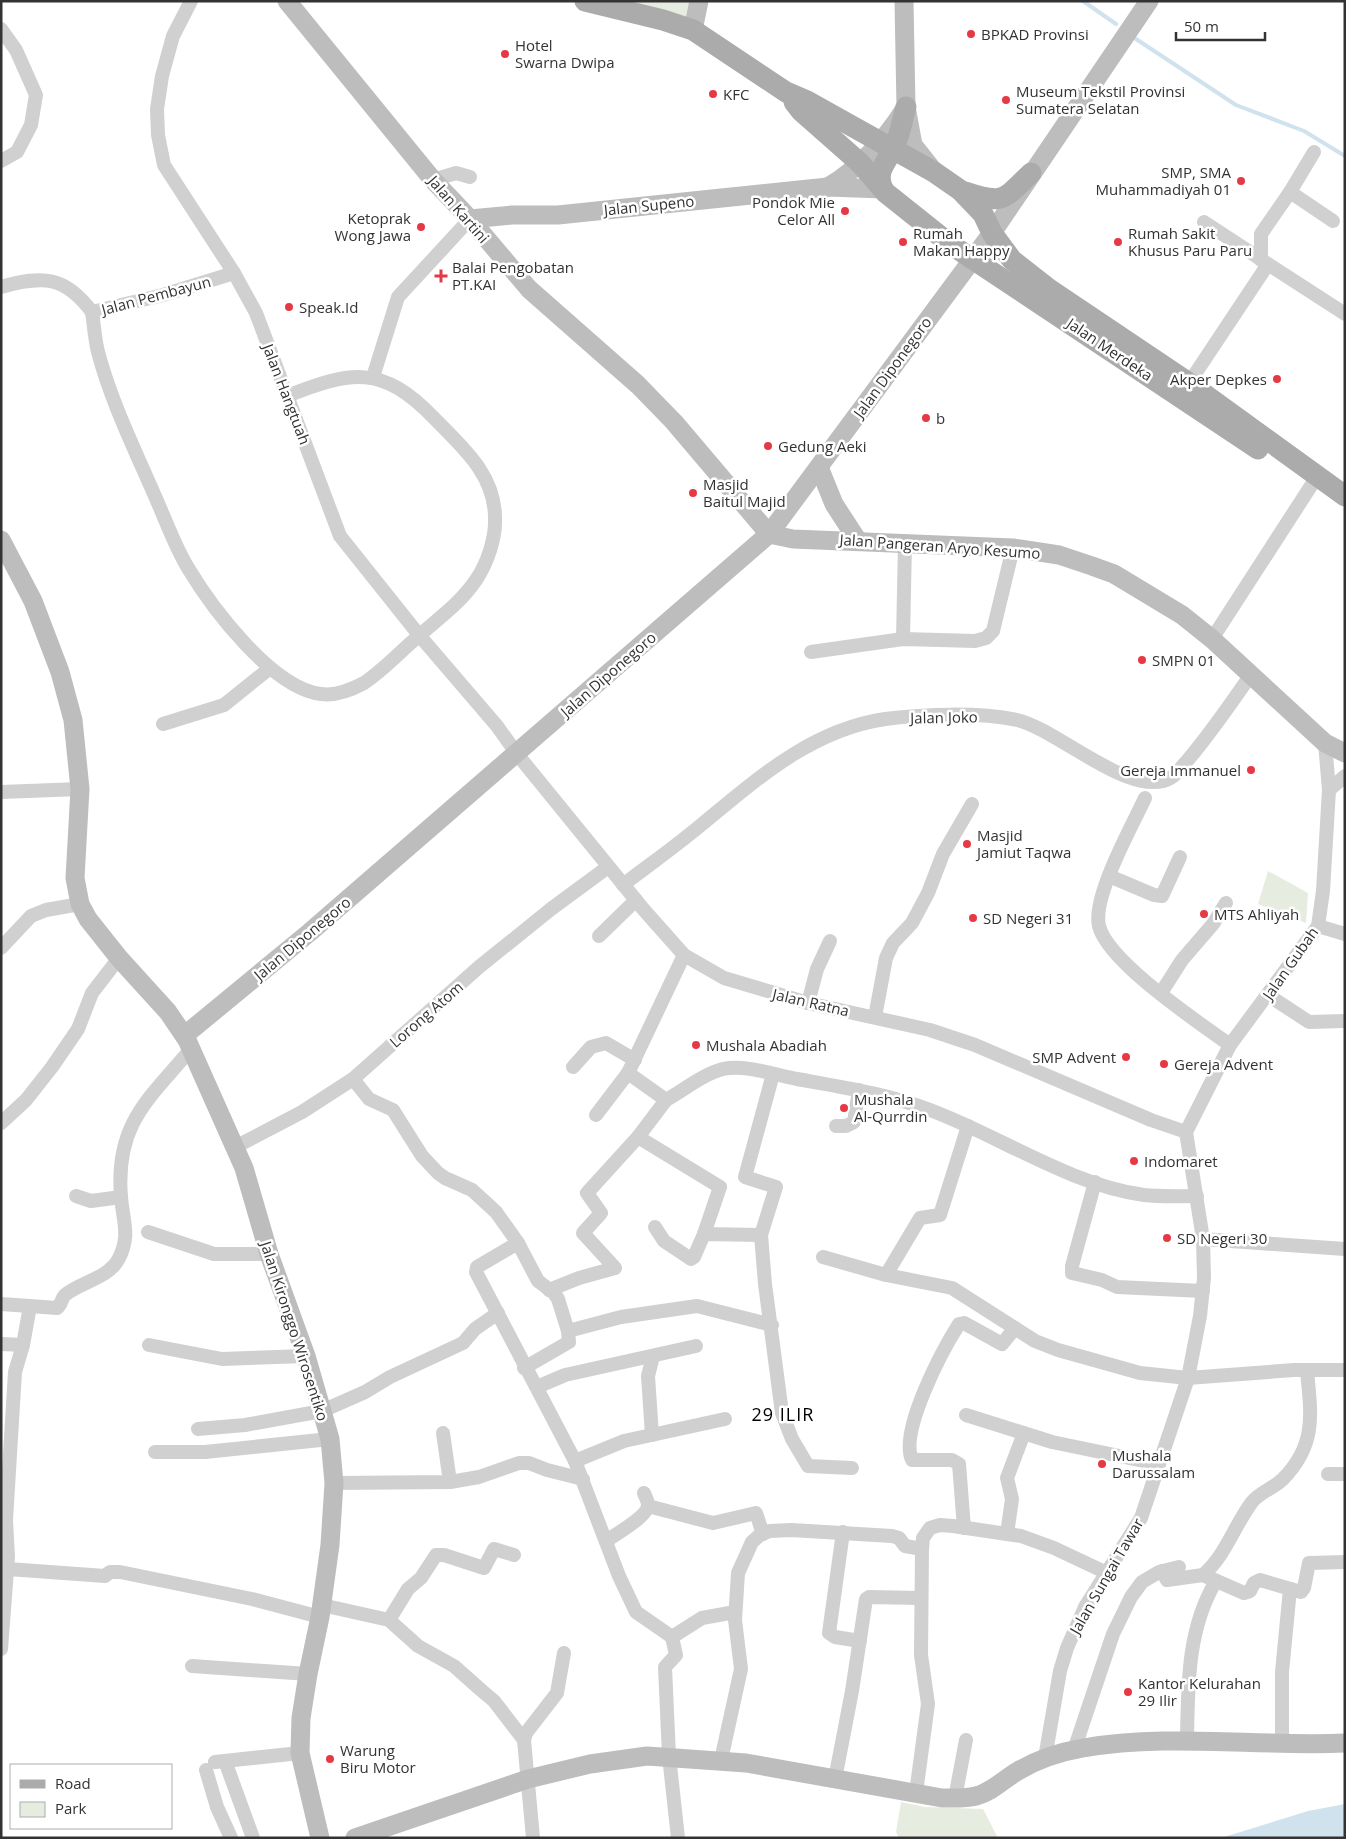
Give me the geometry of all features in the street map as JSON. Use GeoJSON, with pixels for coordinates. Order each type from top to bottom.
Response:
{"type":"FeatureCollection","features":[{"type":"Feature","properties":{"kind":"main road"},"geometry":{"type":"LineString","coordinates":[[585,1],[663,20],[693,30],[786,92],[934,172],[960,190],[984,198],[999,200],[1009,195],[1031,173]]}},
{"type":"Feature","properties":{"kind":"main road","name":"Jalan Merdeka"},"geometry":{"type":"LineString","coordinates":[[786,92],[801,112],[860,162],[883,189],[950,244],[1315,480],[1345,496]]}},
{"type":"Feature","properties":{"kind":"main road"},"geometry":{"type":"LineString","coordinates":[[883,189],[880,178],[887,156],[886,146],[906,107]]}},
{"type":"Feature","properties":{"kind":"main road","name":"Jalan Merdeka"},"geometry":{"type":"LineString","coordinates":[[960,190],[983,214],[992,233],[1012,260],[1049,289],[1189,383],[1315,480],[1345,509]]}},
{"type":"Feature","properties":{"kind":"street","name":"Jalan Hangtuah"},"geometry":{"type":"LineString","coordinates":[[191,1],[173,36],[162,76],[157,109],[158,135],[164,165],[234,273],[256,313],[340,536],[419,635],[497,726],[517,754]]}},
{"type":"Feature","properties":{"kind":"street","name":"Jalan Kartini"},"geometry":{"type":"LineString","coordinates":[[287,1],[433,180],[470,219],[489,244],[529,288],[638,385],[674,422],[769,534]]}},
{"type":"Feature","properties":{"kind":"street"},"geometry":{"type":"LineString","coordinates":[[693,30],[699,1]]}},
{"type":"Feature","properties":{"kind":"street"},"geometry":{"type":"LineString","coordinates":[[904,1],[906,107],[913,145],[934,172]]}},
{"type":"Feature","properties":{"kind":"street"},"geometry":{"type":"LineString","coordinates":[[1031,173],[1149,1]]}},
{"type":"Feature","properties":{"kind":"street"},"geometry":{"type":"LineString","coordinates":[[1,29],[16,50],[36,95],[31,125],[17,152],[1,161]]}},
{"type":"Feature","properties":{"kind":"street"},"geometry":{"type":"LineString","coordinates":[[828,187],[845,177],[860,162],[886,146]]}},
{"type":"Feature","properties":{"kind":"street"},"geometry":{"type":"LineString","coordinates":[[1189,383],[1264,262],[1262,234],[1314,152]]}},
{"type":"Feature","properties":{"kind":"street","name":"Jalan Diponegoro"},"geometry":{"type":"LineString","coordinates":[[188,1041],[310,932],[769,534],[879,383],[992,233],[1031,173]]}},
{"type":"Feature","properties":{"kind":"street"},"geometry":{"type":"LineString","coordinates":[[433,180],[456,174],[470,177]]}},
{"type":"Feature","properties":{"kind":"street","name":"Jalan Supeno"},"geometry":{"type":"LineString","coordinates":[[470,219],[512,215],[558,214],[828,187],[883,189]]}},
{"type":"Feature","properties":{"kind":"street"},"geometry":{"type":"LineString","coordinates":[[1290,192],[1334,221]]}},
{"type":"Feature","properties":{"kind":"street"},"geometry":{"type":"LineString","coordinates":[[489,244],[512,215]]}},
{"type":"Feature","properties":{"kind":"street"},"geometry":{"type":"LineString","coordinates":[[373,377],[398,297],[470,219]]}},
{"type":"Feature","properties":{"kind":"street"},"geometry":{"type":"LineString","coordinates":[[1204,222],[1345,314]]}},
{"type":"Feature","properties":{"kind":"street","name":"Jalan Pembayun"},"geometry":{"type":"LineString","coordinates":[[1,286],[25,281],[46,281],[68,286],[79,295],[92,312],[163,296],[234,273]]}},
{"type":"Feature","properties":{"kind":"street"},"geometry":{"type":"LineString","coordinates":[[92,312],[97,350],[110,392],[187,566],[219,613],[270,668],[306,690],[333,694],[363,683],[460,602],[478,578],[492,541],[495,519],[492,492],[475,461],[430,414],[400,390],[373,377],[342,376],[288,396]]}},
{"type":"Feature","properties":{"kind":"street"},"geometry":{"type":"LineString","coordinates":[[819,467],[834,504],[858,540]]}},
{"type":"Feature","properties":{"kind":"street"},"geometry":{"type":"LineString","coordinates":[[1212,639],[1315,480]]}},
{"type":"Feature","properties":{"kind":"street","name":"Jalan Pangeran Aryo Kesumo"},"geometry":{"type":"LineString","coordinates":[[769,534],[793,538],[1014,548],[1059,556],[1114,574],[1182,615],[1212,639],[1325,744],[1345,753]]}},
{"type":"Feature","properties":{"kind":"street"},"geometry":{"type":"LineString","coordinates":[[1,540],[33,601],[60,672],[73,720],[80,789],[75,878],[80,904],[46,910],[31,916],[3,944]]}},
{"type":"Feature","properties":{"kind":"street"},"geometry":{"type":"LineString","coordinates":[[903,639],[905,543]]}},
{"type":"Feature","properties":{"kind":"street"},"geometry":{"type":"LineString","coordinates":[[811,652],[903,639],[975,641],[986,638],[993,631],[1014,548]]}},
{"type":"Feature","properties":{"kind":"street"},"geometry":{"type":"LineString","coordinates":[[163,724],[224,705],[270,668]]}},
{"type":"Feature","properties":{"kind":"street","name":"Jalan Joko"},"geometry":{"type":"LineString","coordinates":[[623,885],[774,766],[808,744],[832,732],[884,719],[963,716],[1018,720],[1044,730],[1134,780],[1152,783],[1173,777],[1211,732],[1250,676]]}},
{"type":"Feature","properties":{"kind":"street","name":"Jalan Gubah"},"geometry":{"type":"LineString","coordinates":[[1186,1132],[1230,1045],[1318,926],[1324,891],[1329,790],[1325,744]]}},
{"type":"Feature","properties":{"kind":"street","name":"Jalan Ratna"},"geometry":{"type":"LineString","coordinates":[[517,754],[608,867],[684,955],[707,970],[741,985],[808,1003],[930,1030],[975,1044],[1151,1120],[1186,1132]]}},
{"type":"Feature","properties":{"kind":"street"},"geometry":{"type":"LineString","coordinates":[[1329,790],[1345,776]]}},
{"type":"Feature","properties":{"kind":"street"},"geometry":{"type":"LineString","coordinates":[[1,792],[80,789]]}},
{"type":"Feature","properties":{"kind":"street"},"geometry":{"type":"LineString","coordinates":[[1145,798],[1109,876],[1099,908],[1099,925],[1114,952],[1161,993],[1230,1045]]}},
{"type":"Feature","properties":{"kind":"street"},"geometry":{"type":"LineString","coordinates":[[875,1017],[886,958],[893,943],[912,923],[928,894],[943,854],[972,804]]}},
{"type":"Feature","properties":{"kind":"street"},"geometry":{"type":"LineString","coordinates":[[1109,876],[1154,895],[1162,896],[1180,857]]}},
{"type":"Feature","properties":{"kind":"street","name":"Lorong Atom"},"geometry":{"type":"LineString","coordinates":[[236,1147],[302,1112],[352,1080],[479,967],[551,909],[608,867]]}},
{"type":"Feature","properties":{"kind":"street"},"geometry":{"type":"LineString","coordinates":[[599,936],[636,900]]}},
{"type":"Feature","properties":{"kind":"street"},"geometry":{"type":"LineString","coordinates":[[1161,993],[1182,960],[1213,924],[1226,903]]}},
{"type":"Feature","properties":{"kind":"street","name":"Jalan Kironggo Wirosentiko"},"geometry":{"type":"LineString","coordinates":[[80,904],[88,918],[120,958],[168,1012],[188,1041],[236,1147],[269,1254],[306,1356],[330,1439],[334,1483],[330,1545],[321,1611],[308,1674],[302,1718],[300,1754],[320,1838]]}},
{"type":"Feature","properties":{"kind":"street"},"geometry":{"type":"LineString","coordinates":[[1318,926],[1345,934]]}},
{"type":"Feature","properties":{"kind":"street"},"geometry":{"type":"LineString","coordinates":[[808,1003],[817,969],[830,941]]}},
{"type":"Feature","properties":{"kind":"street"},"geometry":{"type":"LineString","coordinates":[[596,1115],[628,1073],[684,955]]}},
{"type":"Feature","properties":{"kind":"street"},"geometry":{"type":"LineString","coordinates":[[1,1123],[26,1100],[52,1067],[78,1029],[92,993],[120,958]]}},
{"type":"Feature","properties":{"kind":"street"},"geometry":{"type":"LineString","coordinates":[[1268,995],[1308,1022],[1345,1021]]}},
{"type":"Feature","properties":{"kind":"street"},"geometry":{"type":"LineString","coordinates":[[1,1304],[57,1308],[66,1294],[88,1283],[117,1262],[125,1240],[126,1225],[121,1197],[122,1157],[125,1141],[131,1123],[188,1041]]}},
{"type":"Feature","properties":{"kind":"street"},"geometry":{"type":"LineString","coordinates":[[573,1067],[591,1047],[606,1043],[634,1060]]}},
{"type":"Feature","properties":{"kind":"street"},"geometry":{"type":"LineString","coordinates":[[549,1290],[579,1278],[615,1268],[583,1233],[601,1213],[586,1195],[638,1137],[666,1100],[714,1072],[725,1068],[740,1068],[859,1090],[929,1110],[1069,1173],[1095,1182],[1142,1195],[1197,1196]]}},
{"type":"Feature","properties":{"kind":"street"},"geometry":{"type":"LineString","coordinates":[[628,1073],[666,1100]]}},
{"type":"Feature","properties":{"kind":"street"},"geometry":{"type":"LineString","coordinates":[[773,1074],[745,1177],[776,1187],[761,1235],[765,1284],[772,1325],[782,1413],[799,1452],[810,1466],[852,1468]]}},
{"type":"Feature","properties":{"kind":"street"},"geometry":{"type":"LineString","coordinates":[[352,1080],[369,1099],[393,1110],[422,1156],[438,1172],[445,1178],[472,1190],[483,1198],[496,1212],[518,1243],[538,1281],[558,1300],[570,1340],[566,1345],[524,1368]]}},
{"type":"Feature","properties":{"kind":"street"},"geometry":{"type":"LineString","coordinates":[[836,1126],[846,1126],[854,1122],[859,1090]]}},
{"type":"Feature","properties":{"kind":"street"},"geometry":{"type":"LineString","coordinates":[[886,1274],[920,1218],[940,1215],[968,1126]]}},
{"type":"Feature","properties":{"kind":"street","name":"Jalan Sungai Tawar"},"geometry":{"type":"LineString","coordinates":[[1045,1758],[1060,1671],[1067,1648],[1085,1608],[1141,1518],[1188,1378],[1203,1291],[1203,1239],[1186,1132]]}},
{"type":"Feature","properties":{"kind":"street"},"geometry":{"type":"LineString","coordinates":[[638,1137],[720,1187],[704,1234],[694,1257],[691,1259],[664,1241],[655,1227]]}},
{"type":"Feature","properties":{"kind":"street"},"geometry":{"type":"LineString","coordinates":[[1095,1182],[1072,1266],[1072,1273],[1101,1280],[1117,1287],[1203,1291]]}},
{"type":"Feature","properties":{"kind":"street"},"geometry":{"type":"LineString","coordinates":[[76,1196],[90,1201],[121,1197]]}},
{"type":"Feature","properties":{"kind":"street"},"geometry":{"type":"LineString","coordinates":[[148,1232],[214,1254],[269,1254]]}},
{"type":"Feature","properties":{"kind":"street"},"geometry":{"type":"LineString","coordinates":[[704,1234],[761,1235]]}},
{"type":"Feature","properties":{"kind":"street"},"geometry":{"type":"LineString","coordinates":[[1203,1239],[1345,1249]]}},
{"type":"Feature","properties":{"kind":"street"},"geometry":{"type":"LineString","coordinates":[[518,1243],[476,1269],[524,1368],[537,1387],[575,1461],[619,1576],[638,1615],[672,1637],[676,1655],[665,1667],[669,1756],[678,1838]]}},
{"type":"Feature","properties":{"kind":"street"},"geometry":{"type":"LineString","coordinates":[[823,1257],[886,1274],[952,1288],[1035,1341],[1058,1350],[1140,1373],[1188,1378],[1345,1370]]}},
{"type":"Feature","properties":{"kind":"street"},"geometry":{"type":"LineString","coordinates":[[1,1649],[6,1561],[6,1520],[12,1455],[10,1431],[15,1372],[23,1345],[30,1306]]}},
{"type":"Feature","properties":{"kind":"street"},"geometry":{"type":"LineString","coordinates":[[568,1331],[621,1317],[696,1306],[772,1325]]}},
{"type":"Feature","properties":{"kind":"street"},"geometry":{"type":"LineString","coordinates":[[198,1429],[245,1425],[322,1411],[366,1392],[390,1377],[463,1343],[475,1329],[498,1313]]}},
{"type":"Feature","properties":{"kind":"street"},"geometry":{"type":"LineString","coordinates":[[964,1528],[959,1464],[952,1460],[912,1460],[912,1430],[930,1378],[959,1324],[964,1323],[1002,1344],[1015,1328]]}},
{"type":"Feature","properties":{"kind":"street"},"geometry":{"type":"LineString","coordinates":[[1,1344],[23,1345]]}},
{"type":"Feature","properties":{"kind":"street"},"geometry":{"type":"LineString","coordinates":[[149,1346],[222,1359],[306,1356]]}},
{"type":"Feature","properties":{"kind":"street"},"geometry":{"type":"LineString","coordinates":[[537,1387],[566,1375],[696,1346]]}},
{"type":"Feature","properties":{"kind":"street"},"geometry":{"type":"LineString","coordinates":[[652,1435],[648,1376],[653,1356]]}},
{"type":"Feature","properties":{"kind":"street"},"geometry":{"type":"LineString","coordinates":[[1187,1741],[1188,1684],[1194,1641],[1210,1578],[1216,1564],[1253,1501],[1282,1480],[1301,1453],[1311,1426],[1312,1414],[1302,1371]]}},
{"type":"Feature","properties":{"kind":"street"},"geometry":{"type":"LineString","coordinates":[[966,1415],[1052,1442],[1158,1464]]}},
{"type":"Feature","properties":{"kind":"street"},"geometry":{"type":"LineString","coordinates":[[575,1461],[624,1441],[725,1419]]}},
{"type":"Feature","properties":{"kind":"street"},"geometry":{"type":"LineString","coordinates":[[443,1432],[450,1482]]}},
{"type":"Feature","properties":{"kind":"street"},"geometry":{"type":"LineString","coordinates":[[1007,1534],[1012,1499],[1007,1478],[1024,1433]]}},
{"type":"Feature","properties":{"kind":"street"},"geometry":{"type":"LineString","coordinates":[[155,1452],[205,1452],[330,1439]]}},
{"type":"Feature","properties":{"kind":"street"},"geometry":{"type":"LineString","coordinates":[[334,1483],[450,1482],[479,1477],[520,1463],[529,1463],[547,1470],[583,1479]]}},
{"type":"Feature","properties":{"kind":"street"},"geometry":{"type":"LineString","coordinates":[[1328,1474],[1345,1474]]}},
{"type":"Feature","properties":{"kind":"street"},"geometry":{"type":"LineString","coordinates":[[606,1541],[634,1522],[646,1500],[713,1523],[756,1513],[763,1534]]}},
{"type":"Feature","properties":{"kind":"street"},"geometry":{"type":"LineString","coordinates":[[916,1793],[928,1704],[921,1655],[920,1598],[924,1534],[933,1526],[964,1528],[1021,1536],[1054,1548],[1107,1573]]}},
{"type":"Feature","properties":{"kind":"street"},"geometry":{"type":"LineString","coordinates":[[721,1760],[741,1669],[735,1612],[738,1573],[744,1555],[752,1542],[770,1531],[843,1532],[897,1536],[905,1546],[922,1549]]}},
{"type":"Feature","properties":{"kind":"street"},"geometry":{"type":"LineString","coordinates":[[843,1532],[829,1633],[835,1637],[860,1641]]}},
{"type":"Feature","properties":{"kind":"street"},"geometry":{"type":"LineString","coordinates":[[389,1620],[408,1589],[421,1578],[436,1555],[444,1555],[484,1568],[494,1549],[514,1555]]}},
{"type":"Feature","properties":{"kind":"street"},"geometry":{"type":"LineString","coordinates":[[6,1561],[105,1576],[110,1572],[130,1573],[252,1599],[389,1620],[418,1646],[454,1666],[476,1684],[494,1701],[524,1740]]}},
{"type":"Feature","properties":{"kind":"street"},"geometry":{"type":"LineString","coordinates":[[1164,1574],[1167,1580],[1210,1578],[1244,1593],[1250,1591],[1254,1583],[1260,1580],[1303,1591],[1310,1562],[1345,1562]]}},
{"type":"Feature","properties":{"kind":"street"},"geometry":{"type":"LineString","coordinates":[[1078,1749],[1113,1634],[1131,1597],[1139,1583],[1179,1567]]}},
{"type":"Feature","properties":{"kind":"street"},"geometry":{"type":"LineString","coordinates":[[1282,1744],[1282,1672],[1290,1589]]}},
{"type":"Feature","properties":{"kind":"street"},"geometry":{"type":"LineString","coordinates":[[835,1778],[867,1598],[920,1598]]}},
{"type":"Feature","properties":{"kind":"street"},"geometry":{"type":"LineString","coordinates":[[672,1637],[702,1618],[735,1612]]}},
{"type":"Feature","properties":{"kind":"street"},"geometry":{"type":"LineString","coordinates":[[533,1838],[524,1740],[526,1733],[557,1693],[564,1653]]}},
{"type":"Feature","properties":{"kind":"street"},"geometry":{"type":"LineString","coordinates":[[192,1666],[308,1674]]}},
{"type":"Feature","properties":{"kind":"street"},"geometry":{"type":"LineString","coordinates":[[955,1798],[966,1740]]}},
{"type":"Feature","properties":{"kind":"street"},"geometry":{"type":"LineString","coordinates":[[364,1836],[528,1779],[622,1758],[669,1756],[721,1760],[955,1798],[975,1796],[987,1792],[1017,1771],[1045,1758],[1078,1749],[1103,1745],[1161,1740],[1282,1744],[1345,1743]]}},
{"type":"Feature","properties":{"kind":"street"},"geometry":{"type":"LineString","coordinates":[[215,1765],[300,1754]]}},
{"type":"Feature","properties":{"kind":"street"},"geometry":{"type":"LineString","coordinates":[[215,1765],[217,1806],[231,1838]]}},
{"type":"Feature","properties":{"kind":"street"},"geometry":{"type":"LineString","coordinates":[[215,1765],[253,1838]]}},
{"type":"Feature","properties":{"kind":"green space"},"geometry":{"type":"Polygon","coordinates":[[[611,1],[692,1],[689,20],[611,1]]]}},
{"type":"Feature","properties":{"kind":"green space"},"geometry":{"type":"Polygon","coordinates":[[[1268,871],[1308,893],[1306,923],[1258,904],[1268,871]]]}},
{"type":"Feature","properties":{"kind":"green space"},"geometry":{"type":"Polygon","coordinates":[[[901,1802],[925,1807],[983,1809],[998,1838],[899,1838],[896,1832],[901,1802]]]}},
{"type":"Feature","properties":{"kind":"water"},"geometry":{"type":"Polygon","coordinates":[[[1345,1804],[1345,1838],[1221,1838],[1308,1811],[1345,1804]]]}},
{"type":"Feature","properties":{"kind":"waterway"},"geometry":{"type":"LineString","coordinates":[[1083,1],[1116,24]]}},
{"type":"Feature","properties":{"kind":"waterway"},"geometry":{"type":"LineString","coordinates":[[1136,39],[1236,105],[1304,131],[1345,156]]}},
{"type":"Feature","properties":{"kind":"place","name":"BPKAD Provinsi"},"geometry":{"type":"Point","coordinates":[971,34]}},
{"type":"Feature","properties":{"kind":"place","name":"Hotel Swarna Dwipa"},"geometry":{"type":"Point","coordinates":[505,54]}},
{"type":"Feature","properties":{"kind":"place","name":"KFC"},"geometry":{"type":"Point","coordinates":[713,94]}},
{"type":"Feature","properties":{"kind":"place","name":"Museum Tekstil Provinsi Sumatera Selatan"},"geometry":{"type":"Point","coordinates":[1006,100]}},
{"type":"Feature","properties":{"kind":"place","name":"SMP, SMA Muhammadiyah 01"},"geometry":{"type":"Point","coordinates":[1241,181]}},
{"type":"Feature","properties":{"kind":"place","name":"Pondok Mie Celor All"},"geometry":{"type":"Point","coordinates":[845,211]}},
{"type":"Feature","properties":{"kind":"place","name":"Ketoprak Wong Jawa"},"geometry":{"type":"Point","coordinates":[421,227]}},
{"type":"Feature","properties":{"kind":"place","name":"Rumah Makan Happy"},"geometry":{"type":"Point","coordinates":[903,242]}},
{"type":"Feature","properties":{"kind":"place","name":"Rumah Sakit Khusus Paru Paru"},"geometry":{"type":"Point","coordinates":[1118,242]}},
{"type":"Feature","properties":{"kind":"place","name":"Balai Pengobatan PT.KAI"},"geometry":{"type":"Point","coordinates":[441,276]}},
{"type":"Feature","properties":{"kind":"place","name":"Speak.Id"},"geometry":{"type":"Point","coordinates":[289,307]}},
{"type":"Feature","properties":{"kind":"place","name":"Akper Depkes"},"geometry":{"type":"Point","coordinates":[1277,379]}},
{"type":"Feature","properties":{"kind":"place","name":"b"},"geometry":{"type":"Point","coordinates":[926,418]}},
{"type":"Feature","properties":{"kind":"place","name":"Gedung Aeki"},"geometry":{"type":"Point","coordinates":[768,446]}},
{"type":"Feature","properties":{"kind":"place","name":"Masjid Baitul Majid"},"geometry":{"type":"Point","coordinates":[693,493]}},
{"type":"Feature","properties":{"kind":"place","name":"SMPN 01"},"geometry":{"type":"Point","coordinates":[1142,660]}},
{"type":"Feature","properties":{"kind":"place","name":"Gereja Immanuel"},"geometry":{"type":"Point","coordinates":[1251,770]}},
{"type":"Feature","properties":{"kind":"place","name":"Masjid Jamiut Taqwa"},"geometry":{"type":"Point","coordinates":[967,844]}},
{"type":"Feature","properties":{"kind":"place","name":"MTS Ahliyah"},"geometry":{"type":"Point","coordinates":[1204,914]}},
{"type":"Feature","properties":{"kind":"place","name":"SD Negeri 31"},"geometry":{"type":"Point","coordinates":[973,918]}},
{"type":"Feature","properties":{"kind":"place","name":"Mushala Abadiah"},"geometry":{"type":"Point","coordinates":[696,1045]}},
{"type":"Feature","properties":{"kind":"place","name":"SMP Advent"},"geometry":{"type":"Point","coordinates":[1126,1057]}},
{"type":"Feature","properties":{"kind":"place","name":"Gereja Advent"},"geometry":{"type":"Point","coordinates":[1164,1064]}},
{"type":"Feature","properties":{"kind":"place","name":"Mushala Al-Qurrdin"},"geometry":{"type":"Point","coordinates":[844,1108]}},
{"type":"Feature","properties":{"kind":"place","name":"Indomaret"},"geometry":{"type":"Point","coordinates":[1134,1161]}},
{"type":"Feature","properties":{"kind":"place","name":"SD Negeri 30"},"geometry":{"type":"Point","coordinates":[1167,1238]}},
{"type":"Feature","properties":{"kind":"place","name":"Mushala Darussalam"},"geometry":{"type":"Point","coordinates":[1102,1464]}},
{"type":"Feature","properties":{"kind":"place","name":"Kantor Kelurahan 29 Ilir"},"geometry":{"type":"Point","coordinates":[1128,1692]}},
{"type":"Feature","properties":{"kind":"place","name":"Warung Biru Motor"},"geometry":{"type":"Point","coordinates":[330,1759]}},
{"type":"Feature","properties":{"kind":"district","name":"29 ILIR"},"geometry":{"type":"Point","coordinates":[783,1414]}}]}
